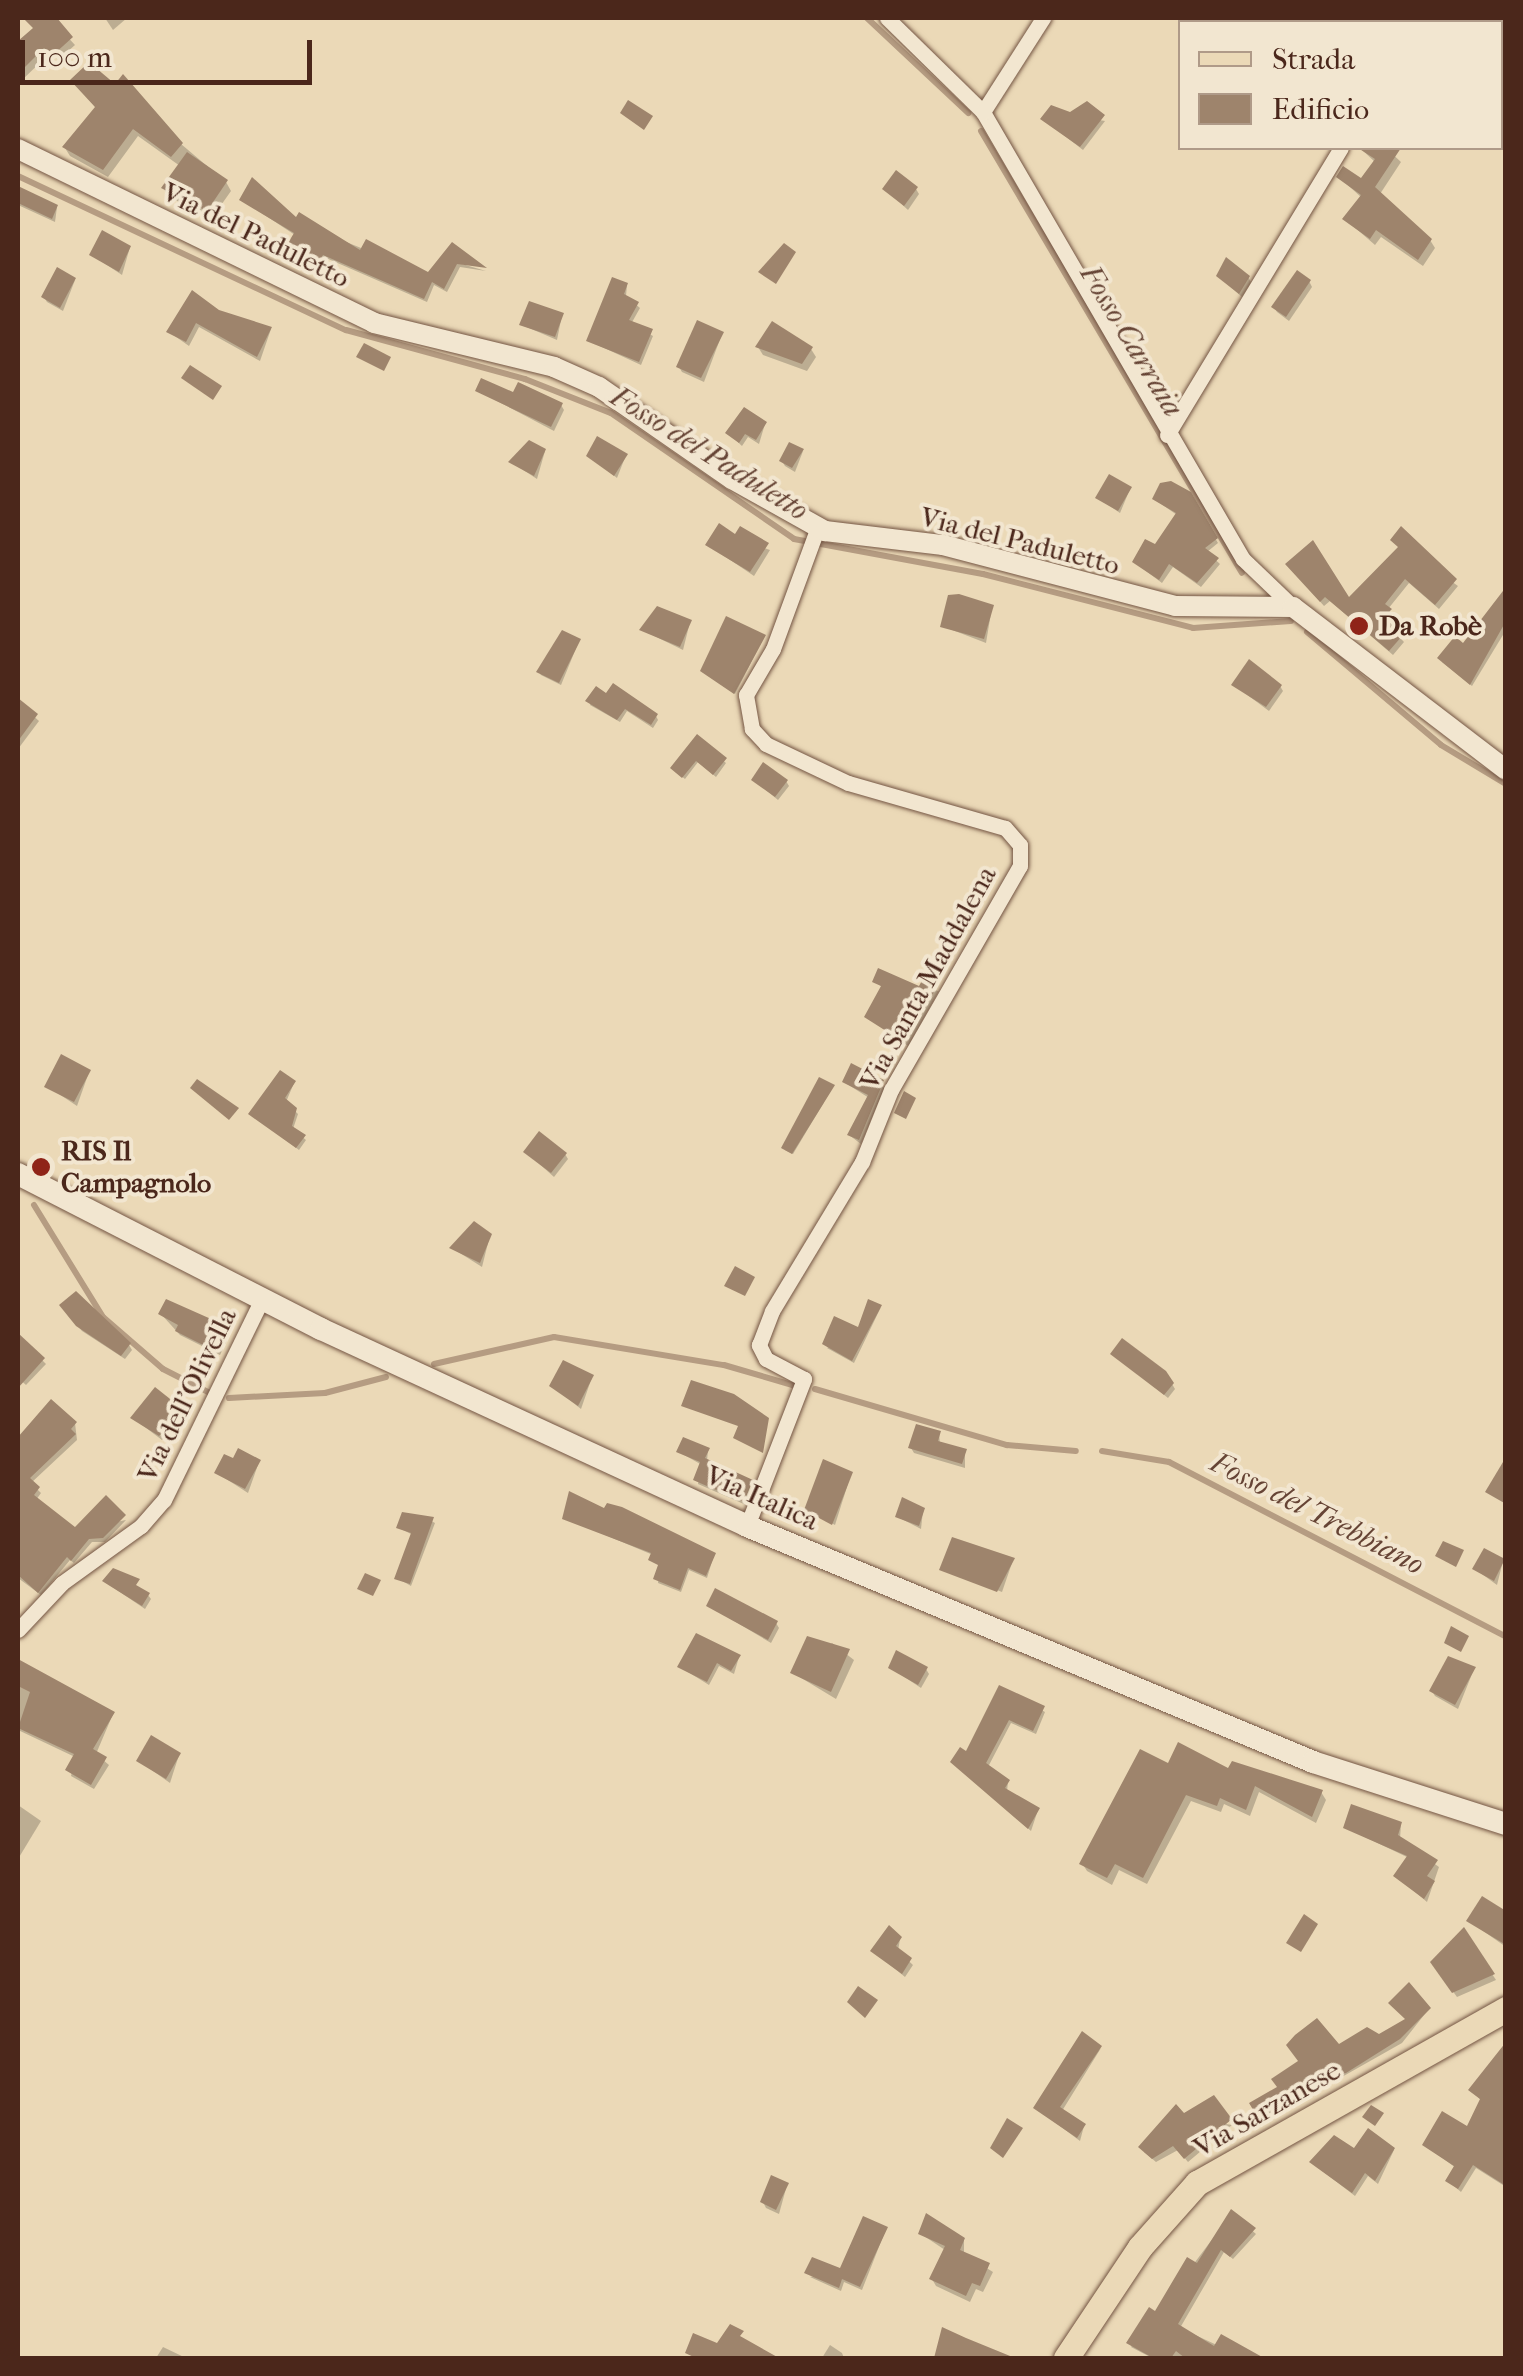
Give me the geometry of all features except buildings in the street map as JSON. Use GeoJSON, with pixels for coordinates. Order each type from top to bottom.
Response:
{"type":"FeatureCollection","features":[{"type":"Feature","properties":{"kind":"main road","name":"Via Italica"},"geometry":{"type":"LineString","coordinates":[[18,1174],[263,1297],[746,1526],[1314,1762],[1506,1824]]}},
{"type":"Feature","properties":{"kind":"main road","name":"Via Sarzanese"},"geometry":{"type":"LineString","coordinates":[[1066,2358],[1140,2246],[1198,2182],[1506,2009]]}},
{"type":"Feature","properties":{"kind":"street"},"geometry":{"type":"LineString","coordinates":[[887,18],[983,112],[1167,435],[1244,559],[1293,607],[1506,770]]}},
{"type":"Feature","properties":{"kind":"street"},"geometry":{"type":"LineString","coordinates":[[983,112],[1044,18]]}},
{"type":"Feature","properties":{"kind":"street","name":"Via del Paduletto"},"geometry":{"type":"LineString","coordinates":[[18,149],[374,323],[554,367],[599,386],[814,538],[943,545],[1175,606],[1293,607]]}},
{"type":"Feature","properties":{"kind":"street"},"geometry":{"type":"LineString","coordinates":[[1167,435],[1339,150]]}},
{"type":"Feature","properties":{"kind":"street","name":"Via Santa Maddalena"},"geometry":{"type":"LineString","coordinates":[[746,1526],[802,1387],[766,1359],[759,1345],[772,1311],[862,1162],[891,1090],[1020,866],[1020,845],[1005,828],[848,783],[766,744],[752,729],[746,696],[772,650],[814,538]]}},
{"type":"Feature","properties":{"kind":"street","name":"Via dell'Olivella"},"geometry":{"type":"LineString","coordinates":[[18,1630],[62,1583],[141,1526],[164,1500],[263,1297]]}},
{"type":"Feature","properties":{"kind":"waterway","name":"Fosso Carraia"},"geometry":{"type":"LineString","coordinates":[[867,18],[968,113]]}},
{"type":"Feature","properties":{"kind":"waterway","name":"Fosso Carraia"},"geometry":{"type":"LineString","coordinates":[[981,131],[1242,573]]}},
{"type":"Feature","properties":{"kind":"waterway","name":"Fosso del Paduletto"},"geometry":{"type":"LineString","coordinates":[[18,176],[346,330],[525,379],[611,413],[794,539],[983,574],[1193,628],[1291,621]]}},
{"type":"Feature","properties":{"kind":"waterway","name":"Fosso del Paduletto"},"geometry":{"type":"LineString","coordinates":[[1307,632],[1441,745],[1506,784]]}},
{"type":"Feature","properties":{"kind":"waterway","name":"Fosso del Trebbiano"},"geometry":{"type":"LineString","coordinates":[[34,1205],[103,1317],[163,1369],[210,1393]]}},
{"type":"Feature","properties":{"kind":"waterway","name":"Fosso del Trebbiano"},"geometry":{"type":"LineString","coordinates":[[434,1364],[554,1337],[724,1365],[796,1386]]}},
{"type":"Feature","properties":{"kind":"waterway","name":"Fosso del Trebbiano"},"geometry":{"type":"LineString","coordinates":[[229,1398],[325,1393],[386,1377]]}},
{"type":"Feature","properties":{"kind":"waterway","name":"Fosso del Trebbiano"},"geometry":{"type":"LineString","coordinates":[[815,1389],[1007,1445],[1076,1451]]}},
{"type":"Feature","properties":{"kind":"waterway","name":"Fosso del Trebbiano"},"geometry":{"type":"LineString","coordinates":[[1102,1451],[1169,1462],[1506,1637]]}},
{"type":"Feature","properties":{"kind":"place","name":"Da Robè"},"geometry":{"type":"Point","coordinates":[1359,626]}},
{"type":"Feature","properties":{"kind":"place","name":"RIS Il Campagnolo"},"geometry":{"type":"Point","coordinates":[41,1167]}}]}
